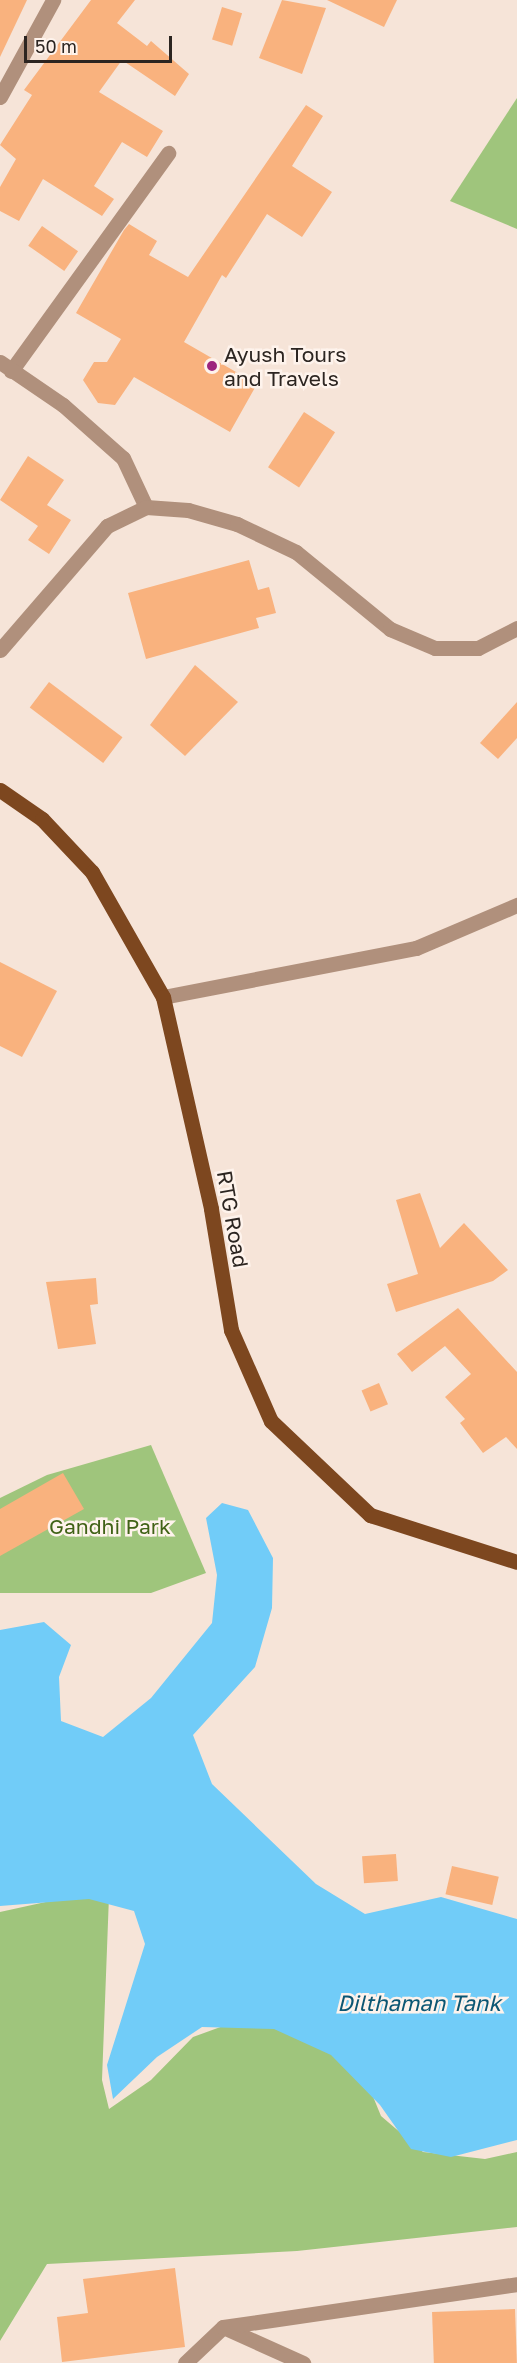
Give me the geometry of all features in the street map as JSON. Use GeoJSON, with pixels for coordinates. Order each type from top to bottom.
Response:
{"type":"FeatureCollection","features":[{"type":"Feature","properties":{"kind":"main road","name":"RTG Road"},"geometry":{"type":"LineString","coordinates":[[0,790],[42,819],[92,872],[163,997],[212,1209],[231,1330],[271,1421],[370,1515],[517,1562]]}},
{"type":"Feature","properties":{"kind":"street"},"geometry":{"type":"LineString","coordinates":[[0,97],[53,0]]}},
{"type":"Feature","properties":{"kind":"street"},"geometry":{"type":"LineString","coordinates":[[146,507],[123,458],[63,405],[6,367],[168,153]]}},
{"type":"Feature","properties":{"kind":"street"},"geometry":{"type":"LineString","coordinates":[[0,650],[107,526],[146,507],[189,510],[237,524],[296,552],[390,629],[435,648],[478,648],[517,628]]}},
{"type":"Feature","properties":{"kind":"street"},"geometry":{"type":"LineString","coordinates":[[163,997],[416,948],[517,905]]}},
{"type":"Feature","properties":{"kind":"street"},"geometry":{"type":"LineString","coordinates":[[185,2363],[223,2327],[517,2284]]}},
{"type":"Feature","properties":{"kind":"street"},"geometry":{"type":"LineString","coordinates":[[223,2327],[303,2363]]}},
{"type":"Feature","properties":{"kind":"green space"},"geometry":{"type":"Polygon","coordinates":[[[517,98],[517,229],[450,201],[517,98]]]}},
{"type":"Feature","properties":{"kind":"green space","name":"Gandhi Park"},"geometry":{"type":"Polygon","coordinates":[[[151,1445],[206,1573],[151,1593],[0,1593],[0,1498],[47,1475],[151,1445]]]}},
{"type":"Feature","properties":{"kind":"green space"},"geometry":{"type":"Polygon","coordinates":[[[73,1896],[109,1896],[102,2080],[109,2109],[151,2080],[193,2037],[248,2017],[358,2060],[381,2116],[423,2152],[485,2159],[517,2152],[517,2227],[297,2251],[47,2264],[0,2341],[0,1912],[73,1896]]]}},
{"type":"Feature","properties":{"kind":"water","name":"Dilthaman Tank"},"geometry":{"type":"Polygon","coordinates":[[[222,1503],[248,1510],[273,1558],[272,1608],[255,1667],[193,1735],[212,1784],[316,1884],[365,1914],[441,1897],[517,1919],[517,2140],[451,2157],[411,2149],[380,2105],[331,2055],[274,2029],[202,2027],[157,2057],[113,2099],[107,2065],[145,1944],[134,1911],[89,1899],[0,1906],[0,1630],[44,1622],[71,1645],[59,1677],[61,1721],[103,1737],[151,1698],[212,1623],[217,1575],[206,1518],[222,1503]]]}},
{"type":"Feature","properties":{"kind":"building"},"geometry":{"type":"Polygon","coordinates":[[[0,0],[27,0],[0,57],[0,0]]]}},
{"type":"Feature","properties":{"kind":"building"},"geometry":{"type":"Polygon","coordinates":[[[91,0],[135,0],[117,23],[147,46],[151,41],[189,74],[175,96],[122,60],[99,92],[163,131],[147,157],[122,142],[94,186],[114,199],[102,216],[43,179],[19,221],[0,211],[0,187],[16,159],[0,145],[32,95],[24,90],[91,0]]]}},
{"type":"Feature","properties":{"kind":"building"},"geometry":{"type":"Polygon","coordinates":[[[282,0],[326,8],[302,74],[259,58],[282,0]]]}},
{"type":"Feature","properties":{"kind":"building"},"geometry":{"type":"Polygon","coordinates":[[[327,0],[397,0],[384,27],[327,0]]]}},
{"type":"Feature","properties":{"kind":"building"},"geometry":{"type":"Polygon","coordinates":[[[222,7],[242,13],[232,46],[212,40],[222,7]]]}},
{"type":"Feature","properties":{"kind":"building"},"geometry":{"type":"Polygon","coordinates":[[[306,105],[323,116],[292,166],[332,192],[302,237],[267,214],[226,278],[222,275],[184,342],[257,384],[230,432],[134,377],[115,405],[98,403],[83,380],[94,362],[107,362],[121,339],[76,313],[124,230],[129,224],[157,241],[149,255],[188,277],[306,105]]]}},
{"type":"Feature","properties":{"kind":"building"},"geometry":{"type":"Polygon","coordinates":[[[42,226],[78,251],[64,271],[28,246],[42,226]]]}},
{"type":"Feature","properties":{"kind":"building"},"geometry":{"type":"Polygon","coordinates":[[[304,412],[335,432],[299,488],[268,467],[304,412]]]}},
{"type":"Feature","properties":{"kind":"building"},"geometry":{"type":"Polygon","coordinates":[[[28,456],[64,480],[47,505],[71,520],[49,554],[28,540],[38,526],[0,500],[28,456]]]}},
{"type":"Feature","properties":{"kind":"building"},"geometry":{"type":"Polygon","coordinates":[[[249,560],[258,590],[269,587],[276,613],[256,618],[259,628],[146,659],[128,593],[249,560]]]}},
{"type":"Feature","properties":{"kind":"building"},"geometry":{"type":"Polygon","coordinates":[[[195,665],[238,702],[185,756],[150,725],[195,665]]]}},
{"type":"Feature","properties":{"kind":"building"},"geometry":{"type":"Polygon","coordinates":[[[49,682],[122,737],[103,763],[30,708],[49,682]]]}},
{"type":"Feature","properties":{"kind":"building"},"geometry":{"type":"Polygon","coordinates":[[[517,702],[517,738],[498,759],[480,743],[517,702]]]}},
{"type":"Feature","properties":{"kind":"building"},"geometry":{"type":"Polygon","coordinates":[[[0,962],[57,991],[22,1057],[0,1046],[0,962]]]}},
{"type":"Feature","properties":{"kind":"building"},"geometry":{"type":"Polygon","coordinates":[[[420,1193],[440,1248],[464,1223],[508,1270],[493,1281],[396,1312],[387,1284],[418,1274],[396,1200],[420,1193]]]}},
{"type":"Feature","properties":{"kind":"building"},"geometry":{"type":"Polygon","coordinates":[[[96,1278],[98,1304],[90,1305],[96,1344],[58,1349],[46,1282],[96,1278]]]}},
{"type":"Feature","properties":{"kind":"building"},"geometry":{"type":"Polygon","coordinates":[[[458,1308],[517,1372],[517,1449],[506,1437],[483,1453],[460,1423],[465,1419],[445,1397],[471,1374],[445,1346],[412,1372],[397,1354],[458,1308]]]}},
{"type":"Feature","properties":{"kind":"building"},"geometry":{"type":"Polygon","coordinates":[[[379,1383],[388,1404],[370,1412],[362,1390],[379,1383]]]}},
{"type":"Feature","properties":{"kind":"building"},"geometry":{"type":"Polygon","coordinates":[[[63,1473],[84,1509],[0,1556],[0,1509],[63,1473]]]}},
{"type":"Feature","properties":{"kind":"building"},"geometry":{"type":"Polygon","coordinates":[[[396,1854],[398,1881],[364,1883],[362,1856],[396,1854]]]}},
{"type":"Feature","properties":{"kind":"building"},"geometry":{"type":"Polygon","coordinates":[[[452,1866],[499,1877],[492,1905],[445,1894],[452,1866]]]}},
{"type":"Feature","properties":{"kind":"building"},"geometry":{"type":"Polygon","coordinates":[[[175,2268],[185,2347],[62,2362],[57,2317],[88,2313],[83,2279],[175,2268]]]}},
{"type":"Feature","properties":{"kind":"building"},"geometry":{"type":"Polygon","coordinates":[[[515,2309],[517,2363],[434,2363],[432,2312],[515,2309]]]}},
{"type":"Feature","properties":{"kind":"place","name":"Ayush Tours and Travels"},"geometry":{"type":"Point","coordinates":[212,366]}}]}
